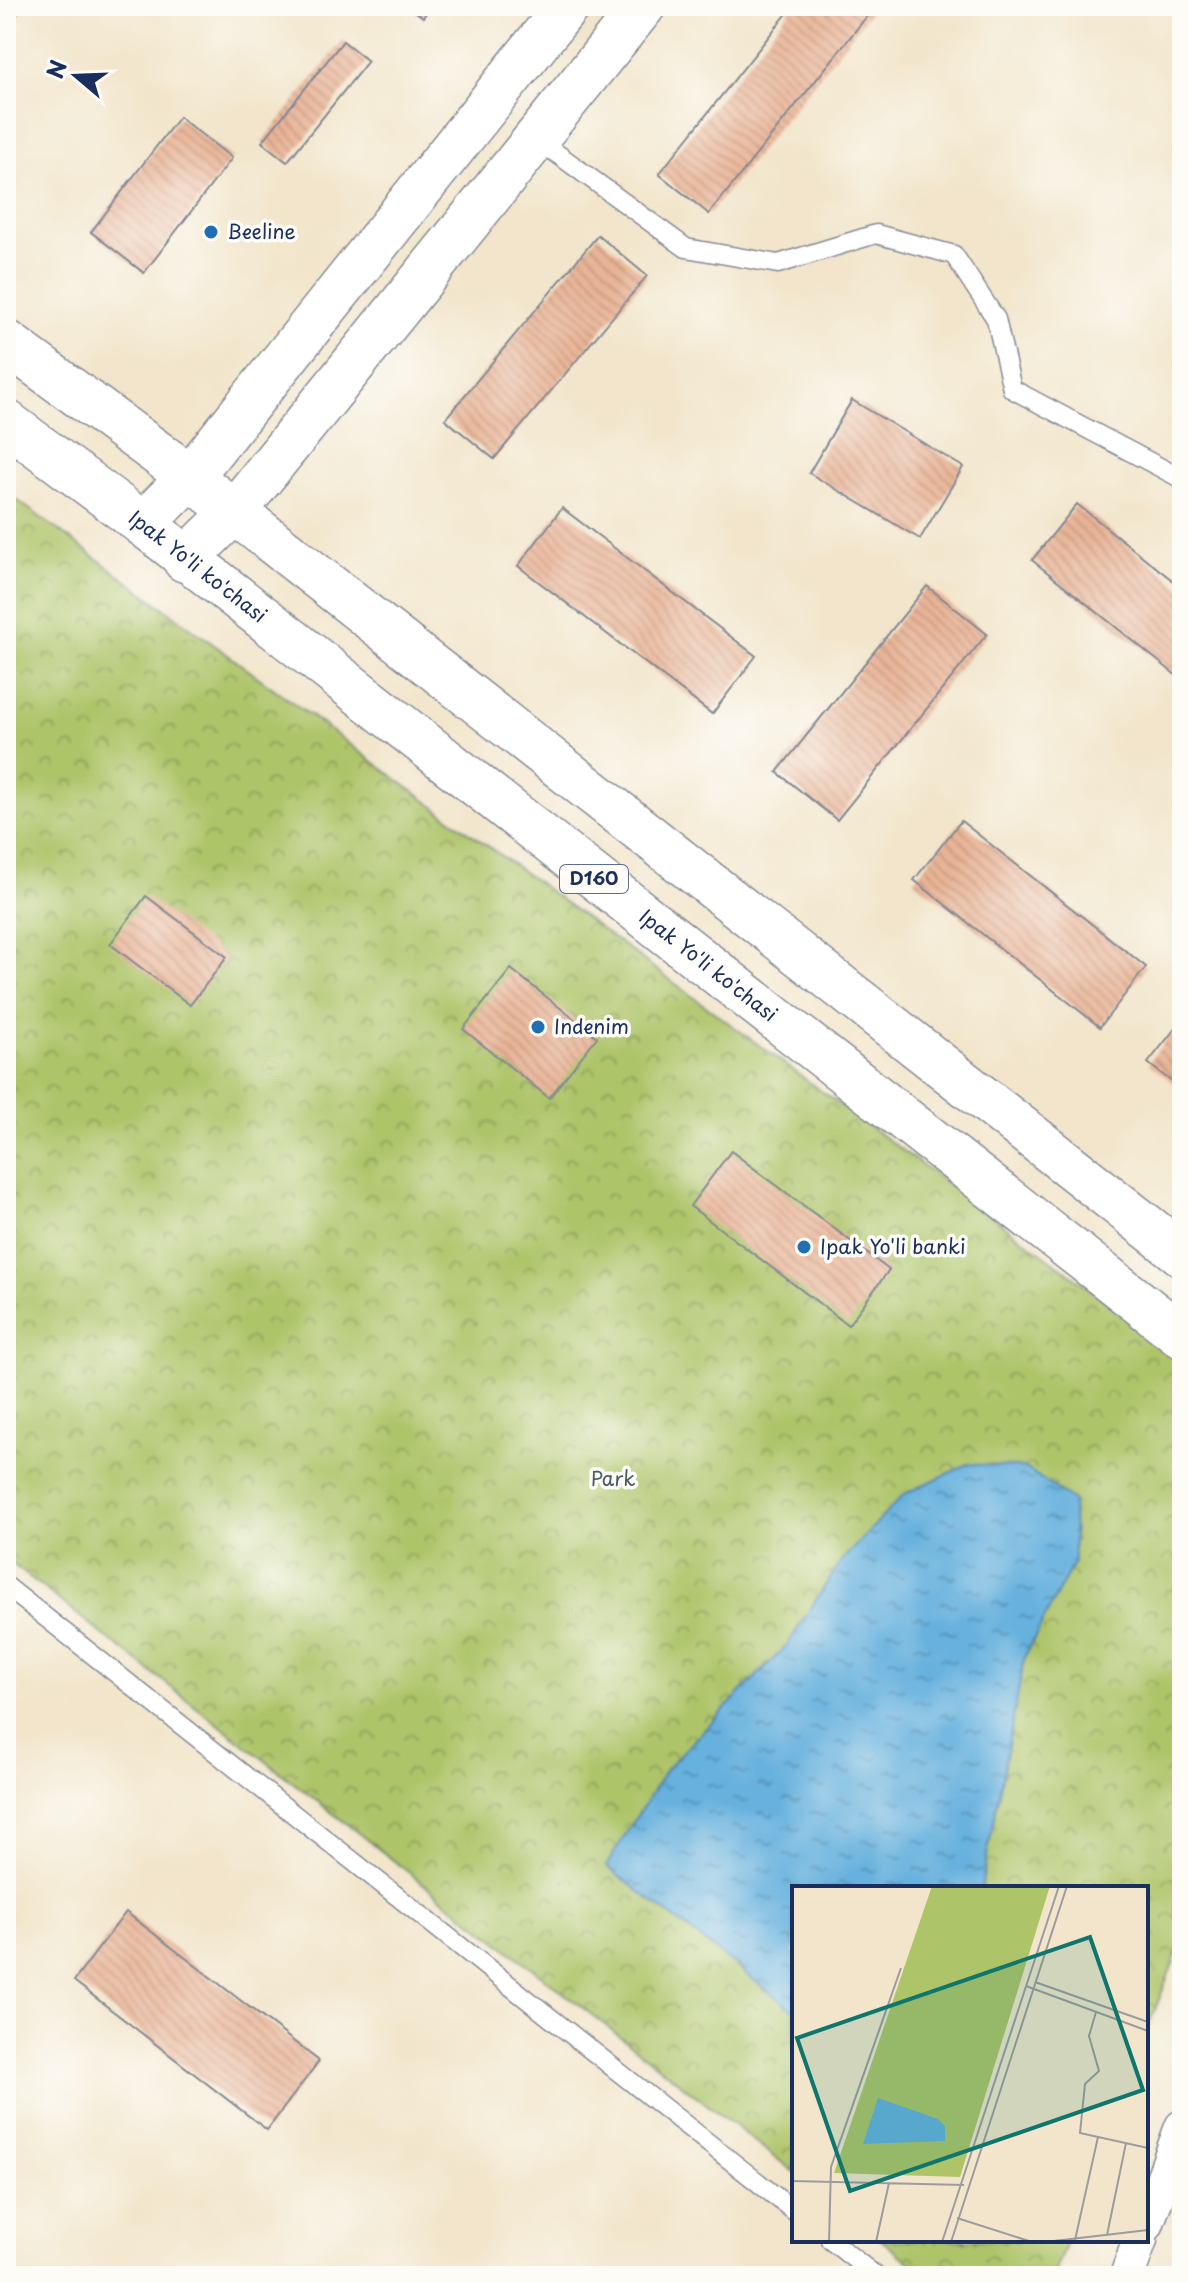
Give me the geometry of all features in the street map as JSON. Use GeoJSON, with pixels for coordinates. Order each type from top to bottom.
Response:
{"type":"FeatureCollection","features":[{"type":"Feature","properties":{"kind":"main road"},"geometry":{"type":"LineString","coordinates":[[143,524],[190,477],[567,6]]}},
{"type":"Feature","properties":{"kind":"main road"},"geometry":{"type":"LineString","coordinates":[[185,560],[234,512],[643,6]]}},
{"type":"Feature","properties":{"kind":"main road"},"geometry":{"type":"LineString","coordinates":[[6,342],[190,477],[1182,1254]]}},
{"type":"Feature","properties":{"kind":"main road","name":"Ipak Yo'li ko'chasi"},"geometry":{"type":"LineString","coordinates":[[6,422],[143,524],[185,560],[1182,1336]]}},
{"type":"Feature","properties":{"kind":"street"},"geometry":{"type":"LineString","coordinates":[[1148,2220],[1182,2127]]}},
{"type":"Feature","properties":{"kind":"street"},"geometry":{"type":"LineString","coordinates":[[1127,2276],[1139,2242]]}},
{"type":"Feature","properties":{"kind":"lane"},"geometry":{"type":"LineString","coordinates":[[537,139],[686,248],[778,264],[876,234],[954,255],[996,319],[1012,389],[1182,479]]}},
{"type":"Feature","properties":{"kind":"lane"},"geometry":{"type":"LineString","coordinates":[[6,1586],[792,2209]]}},
{"type":"Feature","properties":{"kind":"lane"},"geometry":{"type":"LineString","coordinates":[[833,2242],[876,2276]]}},
{"type":"Feature","properties":{"kind":"green space","name":"Park"},"geometry":{"type":"Polygon","coordinates":[[[6,492],[1182,1356],[1182,1940],[1148,2028],[1148,1886],[792,1886],[792,2170],[6,1559],[6,492]]]}},
{"type":"Feature","properties":{"kind":"green space"},"geometry":{"type":"Polygon","coordinates":[[[884,2242],[1066,2242],[1053,2276],[928,2276],[884,2242]]]}},
{"type":"Feature","properties":{"kind":"water"},"geometry":{"type":"Polygon","coordinates":[[[968,1464],[1026,1468],[1073,1501],[1074,1562],[1025,1656],[981,1886],[792,1886],[792,2009],[606,1866],[667,1768],[787,1645],[841,1561],[904,1494],[968,1464]]]}},
{"type":"Feature","properties":{"kind":"building"},"geometry":{"type":"Polygon","coordinates":[[[6,6],[23,6],[6,29],[6,6]]]}},
{"type":"Feature","properties":{"kind":"building"},"geometry":{"type":"Polygon","coordinates":[[[408,6],[431,6],[423,17],[408,6]]]}},
{"type":"Feature","properties":{"kind":"building"},"geometry":{"type":"Polygon","coordinates":[[[793,6],[875,6],[709,214],[659,174],[793,6]]]}},
{"type":"Feature","properties":{"kind":"building"},"geometry":{"type":"Polygon","coordinates":[[[343,41],[368,61],[287,162],[262,142],[343,41]]]}},
{"type":"Feature","properties":{"kind":"building"},"geometry":{"type":"Polygon","coordinates":[[[179,117],[232,158],[144,273],[91,232],[179,117]]]}},
{"type":"Feature","properties":{"kind":"building"},"geometry":{"type":"Polygon","coordinates":[[[598,235],[647,276],[494,459],[445,419],[598,235]]]}},
{"type":"Feature","properties":{"kind":"building"},"geometry":{"type":"Polygon","coordinates":[[[852,400],[963,467],[920,539],[809,473],[852,400]]]}},
{"type":"Feature","properties":{"kind":"building"},"geometry":{"type":"Polygon","coordinates":[[[1077,504],[1182,588],[1182,680],[1032,560],[1077,504]]]}},
{"type":"Feature","properties":{"kind":"building"},"geometry":{"type":"Polygon","coordinates":[[[562,508],[756,656],[712,714],[518,566],[562,508]]]}},
{"type":"Feature","properties":{"kind":"building"},"geometry":{"type":"Polygon","coordinates":[[[927,586],[987,634],[837,820],[777,772],[927,586]]]}},
{"type":"Feature","properties":{"kind":"building"},"geometry":{"type":"Polygon","coordinates":[[[961,821],[1146,967],[1100,1027],[914,880],[961,821]]]}},
{"type":"Feature","properties":{"kind":"building"},"geometry":{"type":"Polygon","coordinates":[[[146,896],[227,957],[190,1005],[110,944],[146,896]]]}},
{"type":"Feature","properties":{"kind":"building"},"geometry":{"type":"Polygon","coordinates":[[[511,969],[597,1037],[549,1098],[463,1029],[511,969]]]}},
{"type":"Feature","properties":{"kind":"building"},"geometry":{"type":"Polygon","coordinates":[[[1182,1020],[1182,1090],[1148,1063],[1182,1020]]]}},
{"type":"Feature","properties":{"kind":"building"},"geometry":{"type":"Polygon","coordinates":[[[731,1151],[889,1270],[848,1325],[690,1206],[731,1151]]]}},
{"type":"Feature","properties":{"kind":"building"},"geometry":{"type":"Polygon","coordinates":[[[126,1912],[319,2061],[267,2130],[74,1981],[126,1912]]]}},
{"type":"Feature","properties":{"kind":"place","name":"Beeline"},"geometry":{"type":"Point","coordinates":[211,232]}},
{"type":"Feature","properties":{"kind":"place","name":"Indenim"},"geometry":{"type":"Point","coordinates":[538,1027]}},
{"type":"Feature","properties":{"kind":"place","name":"Ipak Yo'li banki"},"geometry":{"type":"Point","coordinates":[804,1247]}}]}
